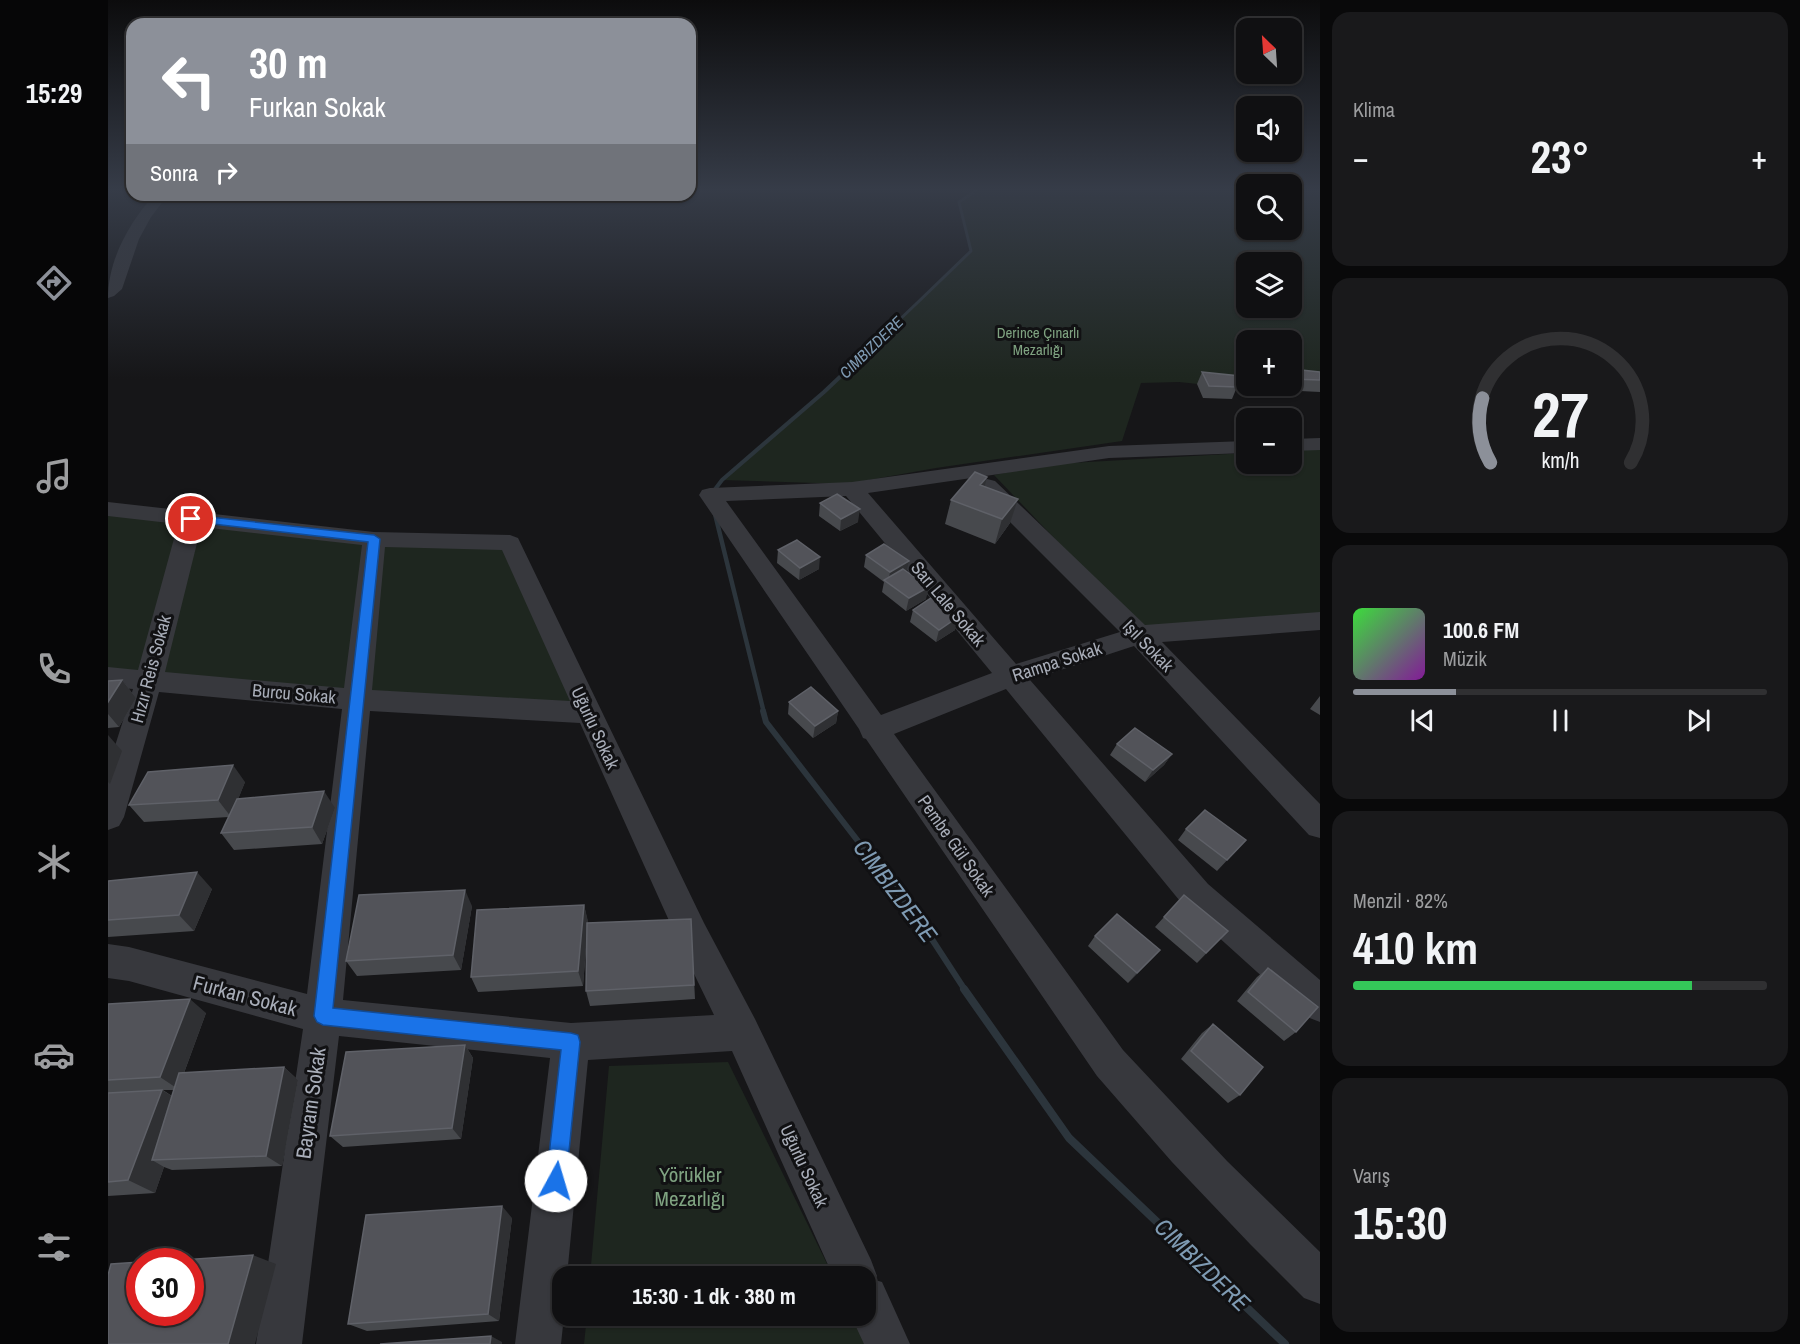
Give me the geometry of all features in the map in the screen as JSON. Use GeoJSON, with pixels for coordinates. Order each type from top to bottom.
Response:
{"type":"FeatureCollection","features":[{"type":"Feature","properties":{"kind":"street"},"geometry":{"type":"LineString","coordinates":[[111,291],[125,254]]}},
{"type":"Feature","properties":{"kind":"street"},"geometry":{"type":"LineString","coordinates":[[1302,445],[1320,444]]}},
{"type":"Feature","properties":{"kind":"street"},"geometry":{"type":"LineString","coordinates":[[852,489],[1109,452],[1236,447]]}},
{"type":"Feature","properties":{"kind":"street","name":"Işıl Sokak"},"geometry":{"type":"LineString","coordinates":[[972,471],[1139,635],[1320,825]]}},
{"type":"Feature","properties":{"kind":"street","name":"Sarı Lale Sokak"},"geometry":{"type":"LineString","coordinates":[[852,489],[1196,895],[1320,1004]]}},
{"type":"Feature","properties":{"kind":"street","name":"Pembe Gül Sokak"},"geometry":{"type":"LineString","coordinates":[[852,489],[710,495],[873,730],[1110,1063],[1269,1235],[1320,1282]]}},
{"type":"Feature","properties":{"kind":"street","name":"Uğurlu Sokak"},"geometry":{"type":"LineString","coordinates":[[108,509],[374,539],[510,543],[692,934],[742,1032],[850,1266]]}},
{"type":"Feature","properties":{"kind":"street","name":"Hızır Reis Sokak"},"geometry":{"type":"LineString","coordinates":[[108,817],[148,681],[191,519]]}},
{"type":"Feature","properties":{"kind":"street","name":"Bayram Sokak"},"geometry":{"type":"LineString","coordinates":[[279,1344],[323,1016],[374,539]]}},
{"type":"Feature","properties":{"kind":"street","name":"Rampa Sokak"},"geometry":{"type":"LineString","coordinates":[[873,730],[1009,676],[1139,635],[1320,621]]}},
{"type":"Feature","properties":{"kind":"street","name":"Burcu Sokak"},"geometry":{"type":"LineString","coordinates":[[108,677],[356,700],[589,714]]}},
{"type":"Feature","properties":{"kind":"street","name":"Furkan Sokak"},"geometry":{"type":"LineString","coordinates":[[108,961],[129,964],[323,1016],[571,1042],[742,1032]]}},
{"type":"Feature","properties":{"kind":"street"},"geometry":{"type":"LineString","coordinates":[[538,1344],[571,1042]]}},
{"type":"Feature","properties":{"kind":"street"},"geometry":{"type":"LineString","coordinates":[[876,1320],[887,1344]]}},
{"type":"Feature","properties":{"kind":"green space","name":"Derince Çınarlı Mezarlığı"},"geometry":{"type":"Polygon","coordinates":[[[968,254],[1236,254],[1236,318],[1302,318],[1302,254],[1320,254],[1320,381],[1302,380],[1302,330],[1236,330],[1235,388],[1179,382],[1141,383],[1122,441],[936,468],[846,484],[722,480],[824,391],[968,254]]]}},
{"type":"Feature","properties":{"kind":"green space"},"geometry":{"type":"Polygon","coordinates":[[[1320,449],[1320,614],[1141,629],[994,475],[1053,464],[1236,454],[1236,474],[1302,474],[1302,450],[1320,449]]]}},
{"type":"Feature","properties":{"kind":"green space"},"geometry":{"type":"Polygon","coordinates":[[[108,509],[374,539],[510,543],[589,713],[108,677],[108,509]]]}},
{"type":"Feature","properties":{"kind":"green space","name":"Yörükler Mezarlığı"},"geometry":{"type":"Polygon","coordinates":[[[728,1062],[828,1266],[591,1266],[609,1066],[728,1062]]]}},
{"type":"Feature","properties":{"kind":"green space"},"geometry":{"type":"Polygon","coordinates":[[[586,1326],[857,1326],[866,1344],[584,1344],[586,1326]]]}},
{"type":"Feature","properties":{"kind":"building"},"geometry":{"type":"Polygon","coordinates":[[[1302,370],[1320,372],[1320,380],[1302,379],[1302,370]]]}},
{"type":"Feature","properties":{"kind":"building"},"geometry":{"type":"Polygon","coordinates":[[[1202,372],[1236,376],[1236,387],[1209,386],[1202,372]]]}},
{"type":"Feature","properties":{"kind":"building"},"geometry":{"type":"Polygon","coordinates":[[[975,472],[987,477],[980,485],[1018,499],[1002,519],[951,500],[975,472]]]}},
{"type":"Feature","properties":{"kind":"building"},"geometry":{"type":"Polygon","coordinates":[[[837,494],[860,509],[841,519],[820,503],[837,494]]]}},
{"type":"Feature","properties":{"kind":"building"},"geometry":{"type":"Polygon","coordinates":[[[797,540],[820,557],[800,568],[778,550],[797,540]]]}},
{"type":"Feature","properties":{"kind":"building"},"geometry":{"type":"Polygon","coordinates":[[[884,544],[909,561],[890,572],[866,555],[884,544]]]}},
{"type":"Feature","properties":{"kind":"building"},"geometry":{"type":"Polygon","coordinates":[[[903,569],[929,587],[909,598],[884,580],[903,569]]]}},
{"type":"Feature","properties":{"kind":"building"},"geometry":{"type":"Polygon","coordinates":[[[931,598],[958,617],[939,630],[913,610],[931,598]]]}},
{"type":"Feature","properties":{"kind":"building"},"geometry":{"type":"Polygon","coordinates":[[[122,680],[108,702],[108,681],[122,680]]]}},
{"type":"Feature","properties":{"kind":"building"},"geometry":{"type":"Polygon","coordinates":[[[811,687],[838,711],[815,726],[789,702],[811,687]]]}},
{"type":"Feature","properties":{"kind":"building"},"geometry":{"type":"Polygon","coordinates":[[[1135,728],[1172,754],[1153,770],[1117,744],[1135,728]]]}},
{"type":"Feature","properties":{"kind":"building"},"geometry":{"type":"Polygon","coordinates":[[[233,765],[218,800],[129,805],[148,772],[233,765]]]}},
{"type":"Feature","properties":{"kind":"building"},"geometry":{"type":"Polygon","coordinates":[[[324,791],[312,827],[221,833],[237,799],[324,791]]]}},
{"type":"Feature","properties":{"kind":"building"},"geometry":{"type":"Polygon","coordinates":[[[1205,810],[1246,840],[1227,860],[1186,829],[1205,810]]]}},
{"type":"Feature","properties":{"kind":"building"},"geometry":{"type":"Polygon","coordinates":[[[197,872],[179,915],[108,920],[108,881],[197,872]]]}},
{"type":"Feature","properties":{"kind":"building"},"geometry":{"type":"Polygon","coordinates":[[[465,890],[453,955],[346,961],[359,895],[465,890]]]}},
{"type":"Feature","properties":{"kind":"building"},"geometry":{"type":"Polygon","coordinates":[[[1184,895],[1228,931],[1206,953],[1164,917],[1184,895]]]}},
{"type":"Feature","properties":{"kind":"building"},"geometry":{"type":"Polygon","coordinates":[[[584,905],[578,971],[471,977],[477,910],[584,905]]]}},
{"type":"Feature","properties":{"kind":"building"},"geometry":{"type":"Polygon","coordinates":[[[1117,914],[1160,950],[1137,973],[1095,936],[1117,914]]]}},
{"type":"Feature","properties":{"kind":"building"},"geometry":{"type":"Polygon","coordinates":[[[691,919],[694,985],[586,991],[587,923],[691,919]]]}},
{"type":"Feature","properties":{"kind":"building"},"geometry":{"type":"Polygon","coordinates":[[[1268,968],[1318,1007],[1296,1032],[1248,992],[1268,968]]]}},
{"type":"Feature","properties":{"kind":"building"},"geometry":{"type":"Polygon","coordinates":[[[190,999],[160,1077],[108,1080],[108,1004],[190,999]]]}},
{"type":"Feature","properties":{"kind":"building"},"geometry":{"type":"Polygon","coordinates":[[[1213,1024],[1263,1067],[1240,1095],[1191,1051],[1213,1024]]]}},
{"type":"Feature","properties":{"kind":"building"},"geometry":{"type":"Polygon","coordinates":[[[465,1045],[452,1128],[330,1136],[346,1052],[465,1045]]]}},
{"type":"Feature","properties":{"kind":"building"},"geometry":{"type":"Polygon","coordinates":[[[284,1067],[266,1156],[152,1160],[179,1073],[284,1067]]]}},
{"type":"Feature","properties":{"kind":"building"},"geometry":{"type":"Polygon","coordinates":[[[162,1090],[128,1180],[108,1182],[108,1093],[162,1090]]]}},
{"type":"Feature","properties":{"kind":"building"},"geometry":{"type":"Polygon","coordinates":[[[502,1206],[488,1314],[348,1324],[366,1215],[502,1206]]]}},
{"type":"Feature","properties":{"kind":"building"},"geometry":{"type":"Polygon","coordinates":[[[253,1255],[228,1344],[108,1344],[108,1275],[111,1264],[126,1263],[126,1326],[204,1326],[204,1258],[253,1255]]]}},
{"type":"Feature","properties":{"kind":"building"},"geometry":{"type":"Polygon","coordinates":[[[491,1336],[490,1344],[380,1344],[491,1336]]]}},
{"type":"Feature","properties":{"kind":"waterway","name":"CIMBIZDERE"},"geometry":{"type":"LineString","coordinates":[[915,305],[968,254]]}},
{"type":"Feature","properties":{"kind":"waterway","name":"CIMBIZDERE"},"geometry":{"type":"LineString","coordinates":[[894,325],[917,303]]}},
{"type":"Feature","properties":{"kind":"waterway","name":"CIMBIZDERE"},"geometry":{"type":"LineString","coordinates":[[713,492],[722,480],[824,392],[896,324]]}},
{"type":"Feature","properties":{"kind":"waterway","name":"CIMBIZDERE"},"geometry":{"type":"LineString","coordinates":[[715,514],[764,713]]}},
{"type":"Feature","properties":{"kind":"waterway","name":"CIMBIZDERE"},"geometry":{"type":"LineString","coordinates":[[763,711],[766,722],[922,924],[965,990]]}},
{"type":"Feature","properties":{"kind":"waterway","name":"CIMBIZDERE"},"geometry":{"type":"LineString","coordinates":[[964,989],[1069,1138],[1285,1344]]}},
{"type":"Feature","properties":{"kind":"route"},"geometry":{"type":"LineString","coordinates":[[191,519],[374,539],[323,1016],[571,1042],[556,1181]]}}]}
